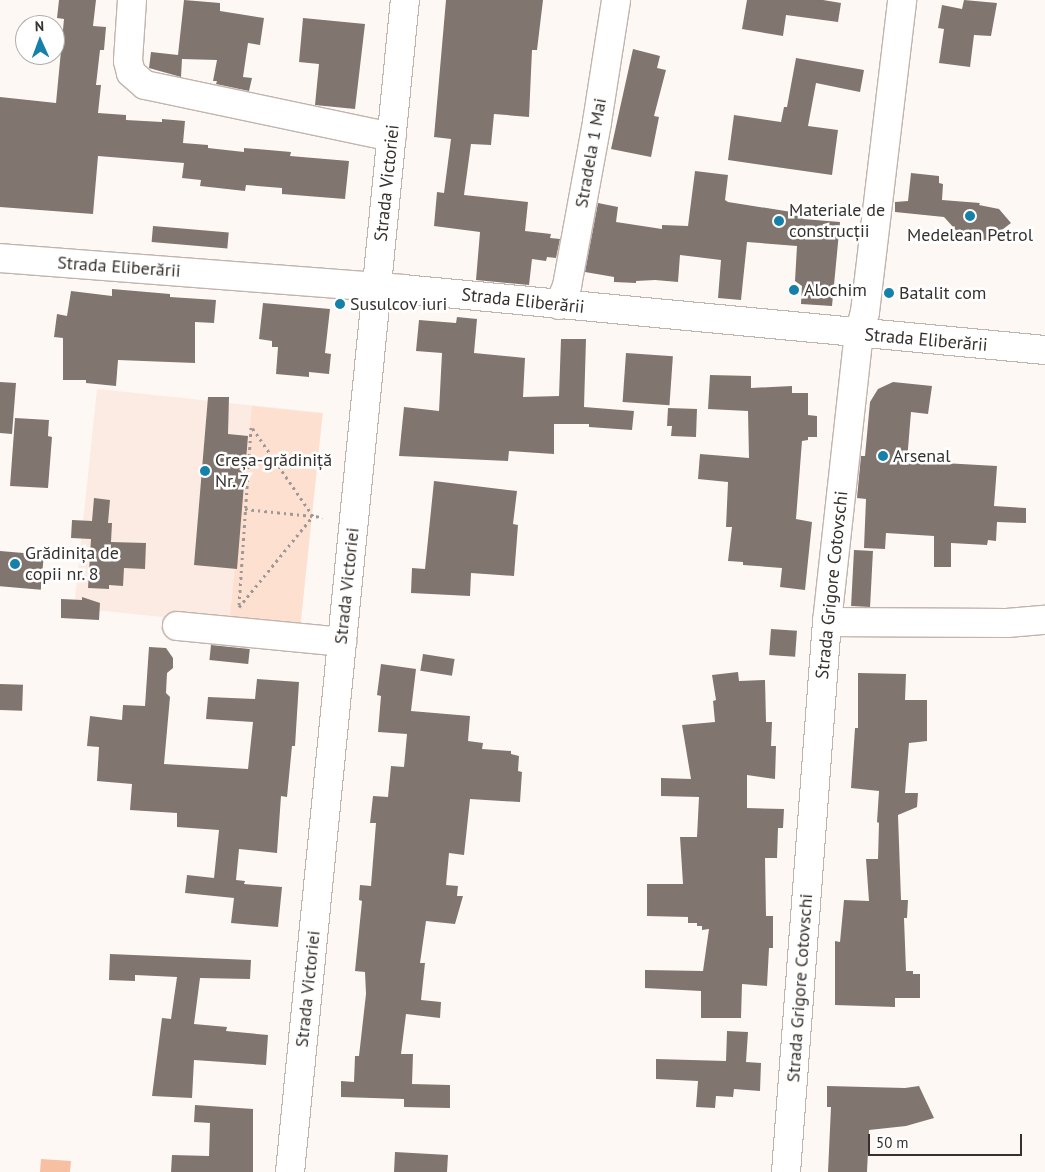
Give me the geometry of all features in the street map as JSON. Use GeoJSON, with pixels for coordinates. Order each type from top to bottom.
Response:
{"type":"FeatureCollection","features":[{"type":"Feature","properties":{"kind":"street"},"geometry":{"type":"LineString","coordinates":[[132,0],[128,61],[131,73],[145,85],[392,137]]}},
{"type":"Feature","properties":{"kind":"street","name":"Strada Victoriei"},"geometry":{"type":"LineString","coordinates":[[290,1172],[405,0]]}},
{"type":"Feature","properties":{"kind":"street","name":"Stradela 1 Mai"},"geometry":{"type":"LineString","coordinates":[[559,305],[569,276],[597,122],[616,0]]}},
{"type":"Feature","properties":{"kind":"street","name":"Strada Grigore Cotovschi"},"geometry":{"type":"LineString","coordinates":[[786,1172],[827,622],[859,334],[865,312],[902,0]]}},
{"type":"Feature","properties":{"kind":"street","name":"Strada Eliberării"},"geometry":{"type":"LineString","coordinates":[[0,258],[377,287],[859,334],[1045,350]]}},
{"type":"Feature","properties":{"kind":"street"},"geometry":{"type":"LineString","coordinates":[[827,622],[1006,624],[1045,620]]}},
{"type":"Feature","properties":{"kind":"street"},"geometry":{"type":"LineString","coordinates":[[177,626],[342,642]]}},
{"type":"Feature","properties":{"kind":"path"},"geometry":{"type":"LineString","coordinates":[[251,426],[314,516],[239,607],[251,426]]}},
{"type":"Feature","properties":{"kind":"path"},"geometry":{"type":"LineString","coordinates":[[246,509],[323,517]]}},
{"type":"Feature","properties":{"kind":"shaded area","name":"Creșa-grădiniță Nr. 7"},"geometry":{"type":"Polygon","coordinates":[[[97,389],[323,413],[300,632],[74,608],[97,389]]]}},
{"type":"Feature","properties":{"kind":"shaded area"},"geometry":{"type":"Polygon","coordinates":[[[252,406],[323,413],[299,635],[229,628],[252,406]]]}},
{"type":"Feature","properties":{"kind":"shaded area"},"geometry":{"type":"Polygon","coordinates":[[[41,1159],[71,1161],[70,1172],[40,1172],[41,1159]]]}},
{"type":"Feature","properties":{"kind":"building"},"geometry":{"type":"Polygon","coordinates":[[[59,0],[96,0],[93,26],[106,27],[104,50],[100,50],[96,85],[101,85],[98,113],[126,115],[126,120],[162,122],[162,119],[185,121],[183,143],[208,145],[208,148],[244,152],[244,148],[291,152],[290,156],[349,161],[345,199],[282,194],[282,188],[246,185],[245,191],[200,186],[201,180],[182,178],[184,163],[98,156],[93,214],[0,207],[0,97],[56,103],[60,65],[65,65],[65,15],[57,15],[59,0]]]}},
{"type":"Feature","properties":{"kind":"building"},"geometry":{"type":"Polygon","coordinates":[[[184,0],[220,3],[220,11],[264,18],[260,45],[248,43],[243,77],[252,78],[249,91],[216,84],[217,81],[213,81],[217,60],[182,59],[181,77],[149,68],[151,52],[178,55],[184,0]]]}},
{"type":"Feature","properties":{"kind":"building"},"geometry":{"type":"Polygon","coordinates":[[[446,0],[543,0],[537,50],[532,50],[529,117],[494,114],[491,145],[471,144],[464,195],[528,202],[525,231],[551,234],[550,238],[560,239],[556,258],[547,257],[546,261],[532,259],[529,285],[476,280],[480,232],[434,226],[437,192],[444,193],[451,139],[434,137],[446,0]]]}},
{"type":"Feature","properties":{"kind":"building"},"geometry":{"type":"Polygon","coordinates":[[[747,0],[823,0],[841,3],[838,22],[786,15],[783,36],[742,29],[747,0]]]}},
{"type":"Feature","properties":{"kind":"building"},"geometry":{"type":"Polygon","coordinates":[[[964,0],[997,3],[991,36],[974,35],[970,67],[939,63],[944,29],[938,28],[942,5],[962,9],[964,0]]]}},
{"type":"Feature","properties":{"kind":"building"},"geometry":{"type":"Polygon","coordinates":[[[303,18],[365,24],[355,109],[315,105],[319,64],[299,62],[303,18]]]}},
{"type":"Feature","properties":{"kind":"building"},"geometry":{"type":"Polygon","coordinates":[[[633,49],[660,56],[657,68],[666,70],[654,116],[659,117],[651,157],[611,149],[633,49]]]}},
{"type":"Feature","properties":{"kind":"building"},"geometry":{"type":"Polygon","coordinates":[[[796,58],[864,70],[860,92],[816,83],[808,126],[838,130],[832,175],[728,160],[734,115],[781,122],[784,107],[787,107],[796,58]]]}},
{"type":"Feature","properties":{"kind":"building"},"geometry":{"type":"Polygon","coordinates":[[[695,171],[728,175],[725,200],[728,202],[804,214],[803,219],[840,222],[832,306],[801,304],[802,286],[795,281],[797,246],[747,242],[741,300],[718,298],[721,260],[680,255],[678,282],[655,280],[636,281],[636,283],[614,282],[614,277],[585,272],[598,203],[618,207],[616,222],[662,229],[662,225],[688,226],[695,171]]]}},
{"type":"Feature","properties":{"kind":"building"},"geometry":{"type":"Polygon","coordinates":[[[911,173],[939,176],[939,183],[943,184],[942,200],[980,203],[979,205],[999,209],[1011,223],[990,239],[974,242],[964,239],[944,217],[895,212],[895,202],[908,201],[911,173]]]}},
{"type":"Feature","properties":{"kind":"building"},"geometry":{"type":"Polygon","coordinates":[[[153,226],[229,233],[227,249],[152,242],[153,226]]]}},
{"type":"Feature","properties":{"kind":"building"},"geometry":{"type":"Polygon","coordinates":[[[112,289],[170,294],[170,297],[216,300],[214,323],[195,322],[195,363],[118,360],[116,386],[86,383],[86,380],[63,380],[63,338],[54,337],[57,314],[67,316],[71,291],[112,296],[112,289]]]}},
{"type":"Feature","properties":{"kind":"building"},"geometry":{"type":"Polygon","coordinates":[[[263,303],[330,309],[325,353],[331,354],[329,374],[309,372],[309,377],[276,374],[278,347],[272,347],[272,341],[259,339],[263,303]]]}},
{"type":"Feature","properties":{"kind":"building"},"geometry":{"type":"Polygon","coordinates":[[[457,317],[477,319],[474,353],[525,358],[523,397],[559,396],[561,339],[586,339],[584,407],[634,411],[632,430],[589,427],[589,424],[554,424],[554,454],[509,451],[508,461],[399,456],[404,407],[439,411],[442,353],[416,351],[419,320],[456,323],[457,317]]]}},
{"type":"Feature","properties":{"kind":"building"},"geometry":{"type":"Polygon","coordinates":[[[626,353],[673,356],[669,405],[623,402],[626,353]]]}},
{"type":"Feature","properties":{"kind":"building"},"geometry":{"type":"Polygon","coordinates":[[[710,375],[751,376],[751,388],[792,386],[792,393],[808,393],[808,415],[817,416],[817,437],[808,437],[808,440],[802,441],[796,519],[812,522],[805,590],[780,587],[782,568],[743,565],[743,562],[728,561],[732,527],[726,527],[728,482],[698,479],[700,454],[749,458],[748,411],[708,409],[710,375]]]}},
{"type":"Feature","properties":{"kind":"building"},"geometry":{"type":"Polygon","coordinates":[[[0,382],[16,383],[12,434],[0,433],[0,382]]]}},
{"type":"Feature","properties":{"kind":"building"},"geometry":{"type":"Polygon","coordinates":[[[893,382],[932,386],[928,414],[911,412],[907,461],[997,466],[994,506],[1026,508],[1026,523],[997,522],[996,541],[988,540],[987,545],[951,543],[951,567],[934,567],[934,536],[886,533],[885,549],[864,548],[866,499],[857,498],[861,456],[865,456],[870,402],[878,389],[893,382]]]}},
{"type":"Feature","properties":{"kind":"building"},"geometry":{"type":"Polygon","coordinates":[[[208,397],[229,397],[228,434],[248,436],[237,569],[194,565],[208,397]]]}},
{"type":"Feature","properties":{"kind":"building"},"geometry":{"type":"Polygon","coordinates":[[[668,408],[697,409],[696,437],[671,436],[672,426],[667,426],[668,408]]]}},
{"type":"Feature","properties":{"kind":"building"},"geometry":{"type":"Polygon","coordinates":[[[15,418],[49,420],[48,436],[52,437],[48,488],[10,486],[15,418]]]}},
{"type":"Feature","properties":{"kind":"building"},"geometry":{"type":"Polygon","coordinates":[[[434,481],[517,491],[513,524],[518,525],[514,576],[471,573],[470,596],[411,593],[412,568],[425,569],[434,481]]]}},
{"type":"Feature","properties":{"kind":"building"},"geometry":{"type":"Polygon","coordinates":[[[94,498],[110,500],[108,523],[112,523],[111,542],[146,543],[145,569],[124,568],[123,586],[109,585],[109,589],[88,588],[91,539],[71,538],[72,520],[92,521],[94,498]]]}},
{"type":"Feature","properties":{"kind":"building"},"geometry":{"type":"Polygon","coordinates":[[[854,550],[873,551],[870,607],[851,606],[854,550]]]}},
{"type":"Feature","properties":{"kind":"building"},"geometry":{"type":"Polygon","coordinates":[[[0,551],[44,555],[41,590],[0,586],[0,551]]]}},
{"type":"Feature","properties":{"kind":"building"},"geometry":{"type":"Polygon","coordinates":[[[82,597],[100,603],[99,620],[61,618],[61,599],[82,600],[82,597]]]}},
{"type":"Feature","properties":{"kind":"building"},"geometry":{"type":"Polygon","coordinates":[[[771,629],[797,631],[795,657],[769,655],[771,629]]]}},
{"type":"Feature","properties":{"kind":"building"},"geometry":{"type":"Polygon","coordinates":[[[211,645],[250,649],[248,664],[209,660],[211,645]]]}},
{"type":"Feature","properties":{"kind":"building"},"geometry":{"type":"Polygon","coordinates":[[[149,647],[166,648],[173,658],[173,668],[167,673],[166,693],[170,697],[164,764],[248,769],[253,722],[206,719],[208,697],[255,699],[257,679],[299,682],[295,746],[292,746],[287,797],[281,796],[277,853],[239,849],[236,880],[245,881],[244,884],[282,887],[278,927],[231,923],[234,898],[185,893],[187,875],[214,878],[219,830],[177,827],[177,813],[130,810],[132,784],[97,781],[99,747],[87,746],[90,716],[122,720],[123,705],[145,706],[149,647]]]}},
{"type":"Feature","properties":{"kind":"building"},"geometry":{"type":"Polygon","coordinates":[[[423,654],[455,659],[452,676],[420,671],[423,654]]]}},
{"type":"Feature","properties":{"kind":"building"},"geometry":{"type":"Polygon","coordinates":[[[381,664],[416,669],[411,711],[470,716],[468,741],[483,743],[482,749],[511,751],[511,754],[519,756],[518,771],[522,772],[520,802],[470,799],[464,855],[449,853],[446,885],[458,886],[457,896],[463,896],[455,924],[426,921],[420,963],[425,963],[421,1000],[441,1002],[440,1018],[406,1014],[401,1054],[413,1054],[412,1084],[450,1085],[450,1108],[404,1107],[404,1099],[341,1097],[341,1081],[354,1082],[355,1056],[359,1056],[366,994],[365,972],[355,971],[362,901],[359,900],[360,885],[371,886],[376,823],[370,823],[373,796],[388,797],[391,766],[404,767],[407,734],[378,732],[381,696],[377,695],[381,664]]]}},
{"type":"Feature","properties":{"kind":"building"},"geometry":{"type":"Polygon","coordinates":[[[738,672],[739,681],[765,680],[766,722],[772,722],[771,746],[776,746],[775,779],[747,775],[747,808],[784,809],[783,828],[778,828],[777,858],[765,858],[766,916],[773,916],[773,948],[769,948],[767,986],[742,984],[741,1018],[701,1018],[701,991],[645,988],[645,970],[703,971],[709,929],[702,930],[702,926],[697,926],[697,923],[688,923],[688,917],[647,916],[647,884],[683,884],[680,837],[697,837],[699,797],[661,796],[661,778],[691,779],[682,725],[715,722],[713,701],[716,700],[712,675],[738,672]]]}},
{"type":"Feature","properties":{"kind":"building"},"geometry":{"type":"Polygon","coordinates":[[[858,673],[906,674],[905,700],[927,700],[927,741],[909,743],[905,793],[918,793],[917,807],[898,815],[901,900],[908,900],[907,918],[904,918],[906,971],[920,974],[920,998],[895,998],[895,1007],[835,1005],[835,941],[840,942],[844,900],[869,901],[866,859],[878,859],[879,823],[877,822],[879,791],[851,788],[855,728],[858,728],[858,673]]]}},
{"type":"Feature","properties":{"kind":"building"},"geometry":{"type":"Polygon","coordinates":[[[0,684],[23,685],[22,711],[0,710],[0,684]]]}},
{"type":"Feature","properties":{"kind":"building"},"geometry":{"type":"Polygon","coordinates":[[[110,954],[251,960],[250,979],[200,978],[194,1024],[227,1027],[226,1031],[268,1035],[266,1065],[194,1060],[192,1098],[152,1096],[162,1018],[171,1019],[177,977],[135,975],[135,981],[109,980],[110,954]]]}},
{"type":"Feature","properties":{"kind":"building"},"geometry":{"type":"Polygon","coordinates":[[[727,1031],[748,1032],[746,1062],[761,1063],[760,1091],[734,1089],[733,1097],[716,1096],[715,1108],[696,1107],[698,1081],[656,1079],[656,1059],[726,1061],[727,1031]]]}},
{"type":"Feature","properties":{"kind":"building"},"geometry":{"type":"Polygon","coordinates":[[[827,1086],[905,1088],[919,1086],[934,1118],[906,1126],[869,1130],[867,1172],[828,1172],[831,1107],[827,1107],[827,1086]]]}},
{"type":"Feature","properties":{"kind":"building"},"geometry":{"type":"Polygon","coordinates":[[[195,1105],[253,1109],[253,1172],[171,1172],[172,1155],[209,1156],[210,1123],[194,1122],[195,1105]]]}},
{"type":"Feature","properties":{"kind":"building"},"geometry":{"type":"Polygon","coordinates":[[[395,1152],[448,1155],[447,1172],[394,1172],[395,1152]]]}},
{"type":"Feature","properties":{"kind":"place","name":"Medelean Petrol"},"geometry":{"type":"Point","coordinates":[970,216]}},
{"type":"Feature","properties":{"kind":"place","name":"Materiale de construcții"},"geometry":{"type":"Point","coordinates":[779,221]}},
{"type":"Feature","properties":{"kind":"place","name":"Alochim"},"geometry":{"type":"Point","coordinates":[794,290]}},
{"type":"Feature","properties":{"kind":"place","name":"Batalit com"},"geometry":{"type":"Point","coordinates":[889,293]}},
{"type":"Feature","properties":{"kind":"place","name":"Susulcov iuri"},"geometry":{"type":"Point","coordinates":[340,304]}},
{"type":"Feature","properties":{"kind":"place","name":"Arsenal"},"geometry":{"type":"Point","coordinates":[883,456]}},
{"type":"Feature","properties":{"kind":"place","name":"Creșa-grădiniță Nr. 7"},"geometry":{"type":"Point","coordinates":[205,471]}},
{"type":"Feature","properties":{"kind":"place","name":"Grădinița de copii nr. 8"},"geometry":{"type":"Point","coordinates":[15,564]}}]}
